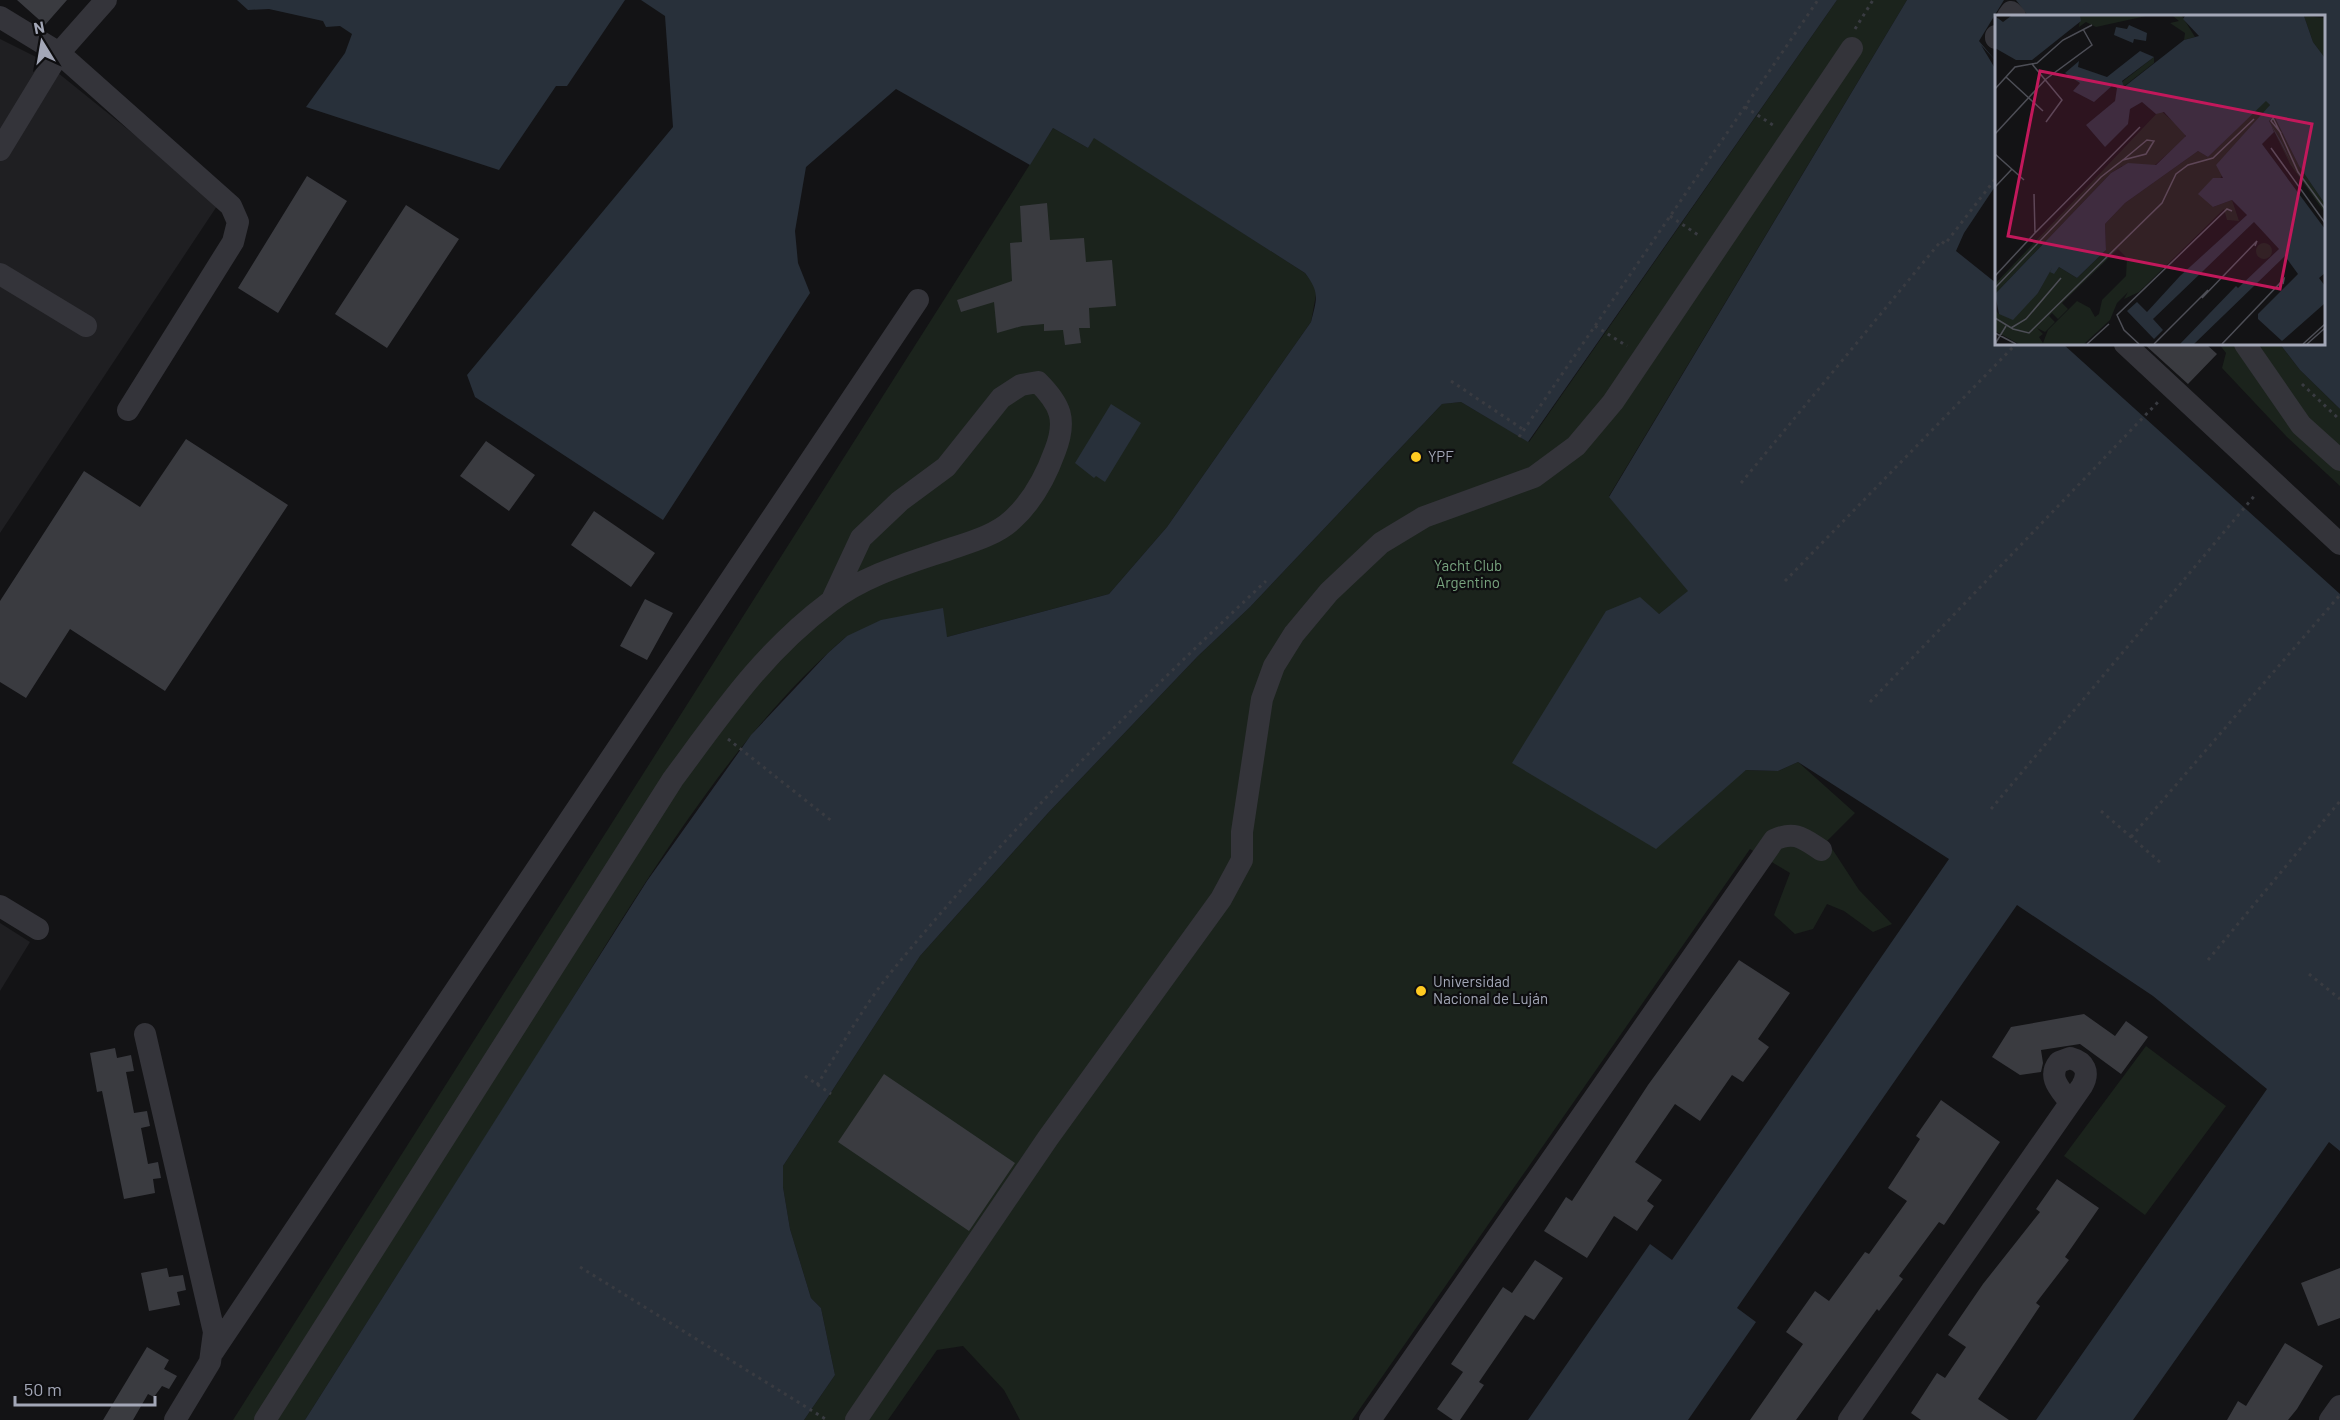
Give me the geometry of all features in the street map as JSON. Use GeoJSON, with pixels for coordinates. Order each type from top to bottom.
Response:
{"type":"FeatureCollection","features":[{"type":"Feature","properties":{"kind":"street"},"geometry":{"type":"LineString","coordinates":[[0,150],[59,53],[106,0]]}},
{"type":"Feature","properties":{"kind":"street"},"geometry":{"type":"LineString","coordinates":[[0,17],[59,53],[231,206],[238,222],[233,242],[128,410]]}},
{"type":"Feature","properties":{"kind":"street"},"geometry":{"type":"LineString","coordinates":[[856,1420],[1048,1138],[1221,899],[1242,860],[1242,832],[1262,699],[1274,666],[1294,634],[1329,592],[1381,543],[1424,517],[1534,477],[1557,461],[1594,426],[1644,356],[1852,48]]}},
{"type":"Feature","properties":{"kind":"street"},"geometry":{"type":"LineString","coordinates":[[0,274],[86,326]]}},
{"type":"Feature","properties":{"kind":"street"},"geometry":{"type":"LineString","coordinates":[[213,1352],[918,300]]}},
{"type":"Feature","properties":{"kind":"street"},"geometry":{"type":"LineString","coordinates":[[2126,345],[2340,544]]}},
{"type":"Feature","properties":{"kind":"street"},"geometry":{"type":"LineString","coordinates":[[2246,345],[2301,424],[2340,460]]}},
{"type":"Feature","properties":{"kind":"street"},"geometry":{"type":"LineString","coordinates":[[265,1420],[673,779],[765,657],[832,600],[882,572],[970,543],[1012,520],[1047,473],[1058,444],[1062,422],[1055,399],[1038,382],[1021,385],[1001,398],[946,467],[900,501],[861,538],[832,600]]}},
{"type":"Feature","properties":{"kind":"street"},"geometry":{"type":"LineString","coordinates":[[1370,1420],[1774,840],[1786,834],[1797,834],[1821,850]]}},
{"type":"Feature","properties":{"kind":"street"},"geometry":{"type":"LineString","coordinates":[[0,906],[38,929]]}},
{"type":"Feature","properties":{"kind":"street"},"geometry":{"type":"LineString","coordinates":[[145,1034],[214,1332],[210,1362],[175,1420]]}},
{"type":"Feature","properties":{"kind":"street"},"geometry":{"type":"LineString","coordinates":[[1850,1420],[2069,1101]]}},
{"type":"Feature","properties":{"kind":"street"},"geometry":{"type":"LineString","coordinates":[[2330,1420],[2340,1406]]}},
{"type":"Feature","properties":{"kind":"path"},"geometry":{"type":"LineString","coordinates":[[1519,437],[1818,0]]}},
{"type":"Feature","properties":{"kind":"path"},"geometry":{"type":"LineString","coordinates":[[1852,48],[1856,27],[1873,0]]}},
{"type":"Feature","properties":{"kind":"path"},"geometry":{"type":"LineString","coordinates":[[1745,107],[1758,116]]}},
{"type":"Feature","properties":{"kind":"path"},"geometry":{"type":"LineString","coordinates":[[1741,483],[1941,241],[1946,244],[1995,179]]}},
{"type":"Feature","properties":{"kind":"path"},"geometry":{"type":"LineString","coordinates":[[1670,216],[1682,224]]}},
{"type":"Feature","properties":{"kind":"path"},"geometry":{"type":"LineString","coordinates":[[1595,326],[1644,356]]}},
{"type":"Feature","properties":{"kind":"path"},"geometry":{"type":"LineString","coordinates":[[1785,581],[2015,345]]}},
{"type":"Feature","properties":{"kind":"path"},"geometry":{"type":"LineString","coordinates":[[1451,381],[1524,430]]}},
{"type":"Feature","properties":{"kind":"path"},"geometry":{"type":"LineString","coordinates":[[2302,384],[2340,420]]}},
{"type":"Feature","properties":{"kind":"path"},"geometry":{"type":"LineString","coordinates":[[1870,702],[2159,401]]}},
{"type":"Feature","properties":{"kind":"path"},"geometry":{"type":"LineString","coordinates":[[1991,809],[2259,490]]}},
{"type":"Feature","properties":{"kind":"path"},"geometry":{"type":"LineString","coordinates":[[817,1084],[890,973],[960,894],[1053,791],[1193,650],[1266,581]]}},
{"type":"Feature","properties":{"kind":"path"},"geometry":{"type":"LineString","coordinates":[[2131,837],[2340,595]]}},
{"type":"Feature","properties":{"kind":"path"},"geometry":{"type":"LineString","coordinates":[[741,749],[833,822]]}},
{"type":"Feature","properties":{"kind":"path"},"geometry":{"type":"LineString","coordinates":[[2208,960],[2340,801]]}},
{"type":"Feature","properties":{"kind":"path"},"geometry":{"type":"LineString","coordinates":[[2102,812],[2161,863]]}},
{"type":"Feature","properties":{"kind":"path"},"geometry":{"type":"LineString","coordinates":[[2309,974],[2340,999]]}},
{"type":"Feature","properties":{"kind":"path"},"geometry":{"type":"LineString","coordinates":[[2335,995],[2340,989]]}},
{"type":"Feature","properties":{"kind":"path"},"geometry":{"type":"LineString","coordinates":[[805,1076],[831,1094]]}},
{"type":"Feature","properties":{"kind":"path"},"geometry":{"type":"LineString","coordinates":[[580,1267],[827,1420]]}},
{"type":"Feature","properties":{"kind":"shaded area"},"geometry":{"type":"Polygon","coordinates":[[[237,0],[625,0],[567,86],[556,86],[499,170],[306,107],[345,53],[352,34],[340,26],[326,27],[323,21],[269,9],[248,10],[237,0]]]}},
{"type":"Feature","properties":{"kind":"shaded area"},"geometry":{"type":"Polygon","coordinates":[[[641,0],[1837,0],[1528,442],[1461,402],[1442,404],[1250,607],[1198,656],[1048,813],[920,956],[783,1166],[783,1187],[790,1229],[811,1298],[821,1308],[835,1375],[804,1420],[305,1420],[647,881],[751,735],[828,653],[847,636],[881,620],[943,608],[947,637],[1109,594],[1167,527],[1311,322],[1315,307],[1315,291],[1305,273],[1094,138],[1088,148],[1053,128],[1030,165],[896,89],[806,167],[795,231],[798,263],[810,293],[663,520],[475,397],[467,375],[673,127],[665,16],[641,0]]]}},
{"type":"Feature","properties":{"kind":"shaded area"},"geometry":{"type":"Polygon","coordinates":[[[1907,0],[2004,0],[1979,41],[1995,60],[1981,45],[1995,68],[1995,186],[1964,233],[1956,251],[1995,282],[1995,345],[2064,345],[2340,594],[2340,1151],[2329,1142],[2133,1420],[2036,1420],[2267,1089],[2153,996],[2017,905],[1737,1308],[1756,1322],[1688,1420],[1528,1420],[1650,1244],[1672,1260],[1949,859],[1798,762],[1778,771],[1746,770],[1656,849],[1512,763],[1606,611],[1640,597],[1659,614],[1688,591],[1609,497],[1907,0]]]}},
{"type":"Feature","properties":{"kind":"shaded area"},"geometry":{"type":"Polygon","coordinates":[[[2016,0],[2340,0],[2340,409],[2300,370],[2281,345],[2325,345],[2325,15],[2027,15],[2016,0]]]}},
{"type":"Feature","properties":{"kind":"shaded area"},"geometry":{"type":"Polygon","coordinates":[[[0,39],[42,60],[219,203],[0,533],[0,39]]]}},
{"type":"Feature","properties":{"kind":"shaded area"},"geometry":{"type":"Polygon","coordinates":[[[1111,404],[1141,423],[1105,482],[1096,476],[1094,478],[1075,463],[1111,404]]]}},
{"type":"Feature","properties":{"kind":"shaded area"},"geometry":{"type":"Polygon","coordinates":[[[0,923],[30,942],[0,991],[0,923]]]}},
{"type":"Feature","properties":{"kind":"green space","name":"Yacht Club Argentino"},"geometry":{"type":"Polygon","coordinates":[[[1837,0],[1907,0],[1609,496],[1689,591],[1659,614],[1736,777],[1746,770],[1778,771],[1798,762],[1855,813],[1827,841],[1859,890],[1892,924],[1873,932],[1844,911],[1827,904],[1813,929],[1795,934],[1774,915],[1790,873],[1750,849],[1352,1420],[1020,1420],[1004,1390],[963,1346],[937,1350],[888,1420],[804,1420],[835,1375],[821,1308],[811,1298],[790,1229],[783,1187],[783,1166],[920,956],[1048,813],[1198,656],[1250,607],[1442,404],[1461,402],[1529,442],[1837,0]]]}},
{"type":"Feature","properties":{"kind":"green space"},"geometry":{"type":"Polygon","coordinates":[[[1053,128],[1088,148],[1094,137],[1305,273],[1317,289],[1311,322],[1167,527],[1109,594],[947,637],[847,636],[804,677],[763,721],[724,769],[652,872],[305,1420],[233,1420],[1053,128]]]}},
{"type":"Feature","properties":{"kind":"green space"},"geometry":{"type":"Polygon","coordinates":[[[2220,345],[2281,345],[2300,370],[2340,409],[2340,486],[2287,437],[2222,368],[2226,353],[2220,345]]]}},
{"type":"Feature","properties":{"kind":"green space"},"geometry":{"type":"Polygon","coordinates":[[[2146,1046],[2226,1106],[2145,1215],[2064,1156],[2146,1046]]]}},
{"type":"Feature","properties":{"kind":"building"},"geometry":{"type":"Polygon","coordinates":[[[17,0],[67,0],[45,25],[17,0]]]}},
{"type":"Feature","properties":{"kind":"building"},"geometry":{"type":"Polygon","coordinates":[[[307,176],[347,201],[278,313],[238,288],[307,176]]]}},
{"type":"Feature","properties":{"kind":"building"},"geometry":{"type":"Polygon","coordinates":[[[1047,203],[1050,240],[1084,238],[1086,262],[1112,260],[1116,306],[1089,308],[1090,328],[1079,328],[1081,343],[1065,345],[1063,330],[1044,331],[1044,324],[1022,326],[997,333],[994,302],[961,312],[957,300],[1012,281],[1010,243],[1022,242],[1020,206],[1047,203]]]}},
{"type":"Feature","properties":{"kind":"building"},"geometry":{"type":"Polygon","coordinates":[[[406,205],[459,239],[387,348],[335,314],[406,205]]]}},
{"type":"Feature","properties":{"kind":"building"},"geometry":{"type":"Polygon","coordinates":[[[2145,345],[2207,345],[2217,354],[2188,384],[2145,345]]]}},
{"type":"Feature","properties":{"kind":"building"},"geometry":{"type":"Polygon","coordinates":[[[186,439],[288,505],[165,691],[70,629],[26,698],[0,682],[0,601],[84,471],[140,507],[186,439]]]}},
{"type":"Feature","properties":{"kind":"building"},"geometry":{"type":"Polygon","coordinates":[[[486,441],[535,475],[509,511],[460,476],[486,441]]]}},
{"type":"Feature","properties":{"kind":"building"},"geometry":{"type":"Polygon","coordinates":[[[594,511],[655,553],[631,587],[571,545],[594,511]]]}},
{"type":"Feature","properties":{"kind":"building"},"geometry":{"type":"Polygon","coordinates":[[[645,599],[673,613],[647,660],[620,646],[645,599]]]}},
{"type":"Feature","properties":{"kind":"building"},"geometry":{"type":"Polygon","coordinates":[[[1739,960],[1790,993],[1758,1039],[1769,1047],[1743,1082],[1732,1075],[1700,1121],[1675,1104],[1635,1162],[1662,1180],[1647,1201],[1654,1206],[1637,1231],[1614,1216],[1587,1258],[1544,1231],[1566,1197],[1572,1201],[1648,1085],[1739,960]]]}},
{"type":"Feature","properties":{"kind":"building"},"geometry":{"type":"Polygon","coordinates":[[[2084,1014],[2115,1036],[2126,1021],[2148,1037],[2121,1074],[2080,1044],[2041,1050],[2043,1063],[2041,1072],[2020,1075],[1992,1057],[2011,1027],[2084,1014]]]}},
{"type":"Feature","properties":{"kind":"building"},"geometry":{"type":"Polygon","coordinates":[[[115,1048],[117,1058],[131,1055],[134,1071],[126,1072],[134,1113],[147,1111],[150,1126],[141,1128],[148,1164],[158,1162],[161,1178],[153,1179],[155,1193],[124,1199],[102,1091],[97,1092],[90,1053],[115,1048]]]}},
{"type":"Feature","properties":{"kind":"building"},"geometry":{"type":"Polygon","coordinates":[[[884,1074],[1015,1163],[969,1231],[838,1142],[884,1074]]]}},
{"type":"Feature","properties":{"kind":"building"},"geometry":{"type":"Polygon","coordinates":[[[1941,1100],[2000,1142],[1944,1225],[1939,1222],[1899,1276],[1903,1279],[1879,1311],[1877,1309],[1796,1420],[1750,1420],[1803,1344],[1786,1332],[1815,1291],[1829,1301],[1865,1252],[1869,1254],[1907,1201],[1888,1188],[1920,1139],[1916,1136],[1941,1100]]]}},
{"type":"Feature","properties":{"kind":"building"},"geometry":{"type":"Polygon","coordinates":[[[2057,1179],[2099,1208],[2065,1257],[2069,1260],[2036,1303],[2040,1306],[1978,1399],[2009,1420],[1921,1420],[1911,1413],[1937,1373],[1945,1378],[1966,1347],[1948,1335],[1983,1284],[2040,1212],[2036,1209],[2057,1179]]]}},
{"type":"Feature","properties":{"kind":"building"},"geometry":{"type":"Polygon","coordinates":[[[1535,1260],[1563,1278],[1534,1320],[1525,1315],[1479,1382],[1484,1385],[1460,1420],[1453,1420],[1437,1409],[1463,1372],[1451,1364],[1503,1287],[1512,1293],[1535,1260]]]}},
{"type":"Feature","properties":{"kind":"building"},"geometry":{"type":"Polygon","coordinates":[[[167,1268],[169,1277],[183,1275],[186,1290],[177,1292],[180,1305],[149,1311],[141,1273],[167,1268]]]}},
{"type":"Feature","properties":{"kind":"building"},"geometry":{"type":"Polygon","coordinates":[[[2340,1268],[2340,1318],[2318,1326],[2301,1283],[2340,1268]]]}},
{"type":"Feature","properties":{"kind":"building"},"geometry":{"type":"Polygon","coordinates":[[[2285,1343],[2323,1366],[2297,1409],[2288,1420],[2227,1420],[2238,1401],[2246,1406],[2285,1343]]]}},
{"type":"Feature","properties":{"kind":"building"},"geometry":{"type":"Polygon","coordinates":[[[147,1347],[169,1360],[164,1369],[177,1376],[169,1389],[162,1386],[154,1397],[148,1394],[133,1420],[103,1420],[147,1347]]]}},
{"type":"Feature","properties":{"kind":"place","name":"YPF"},"geometry":{"type":"Point","coordinates":[1416,457]}},
{"type":"Feature","properties":{"kind":"place","name":"Universidad Nacional de Luján"},"geometry":{"type":"Point","coordinates":[1421,991]}}]}
